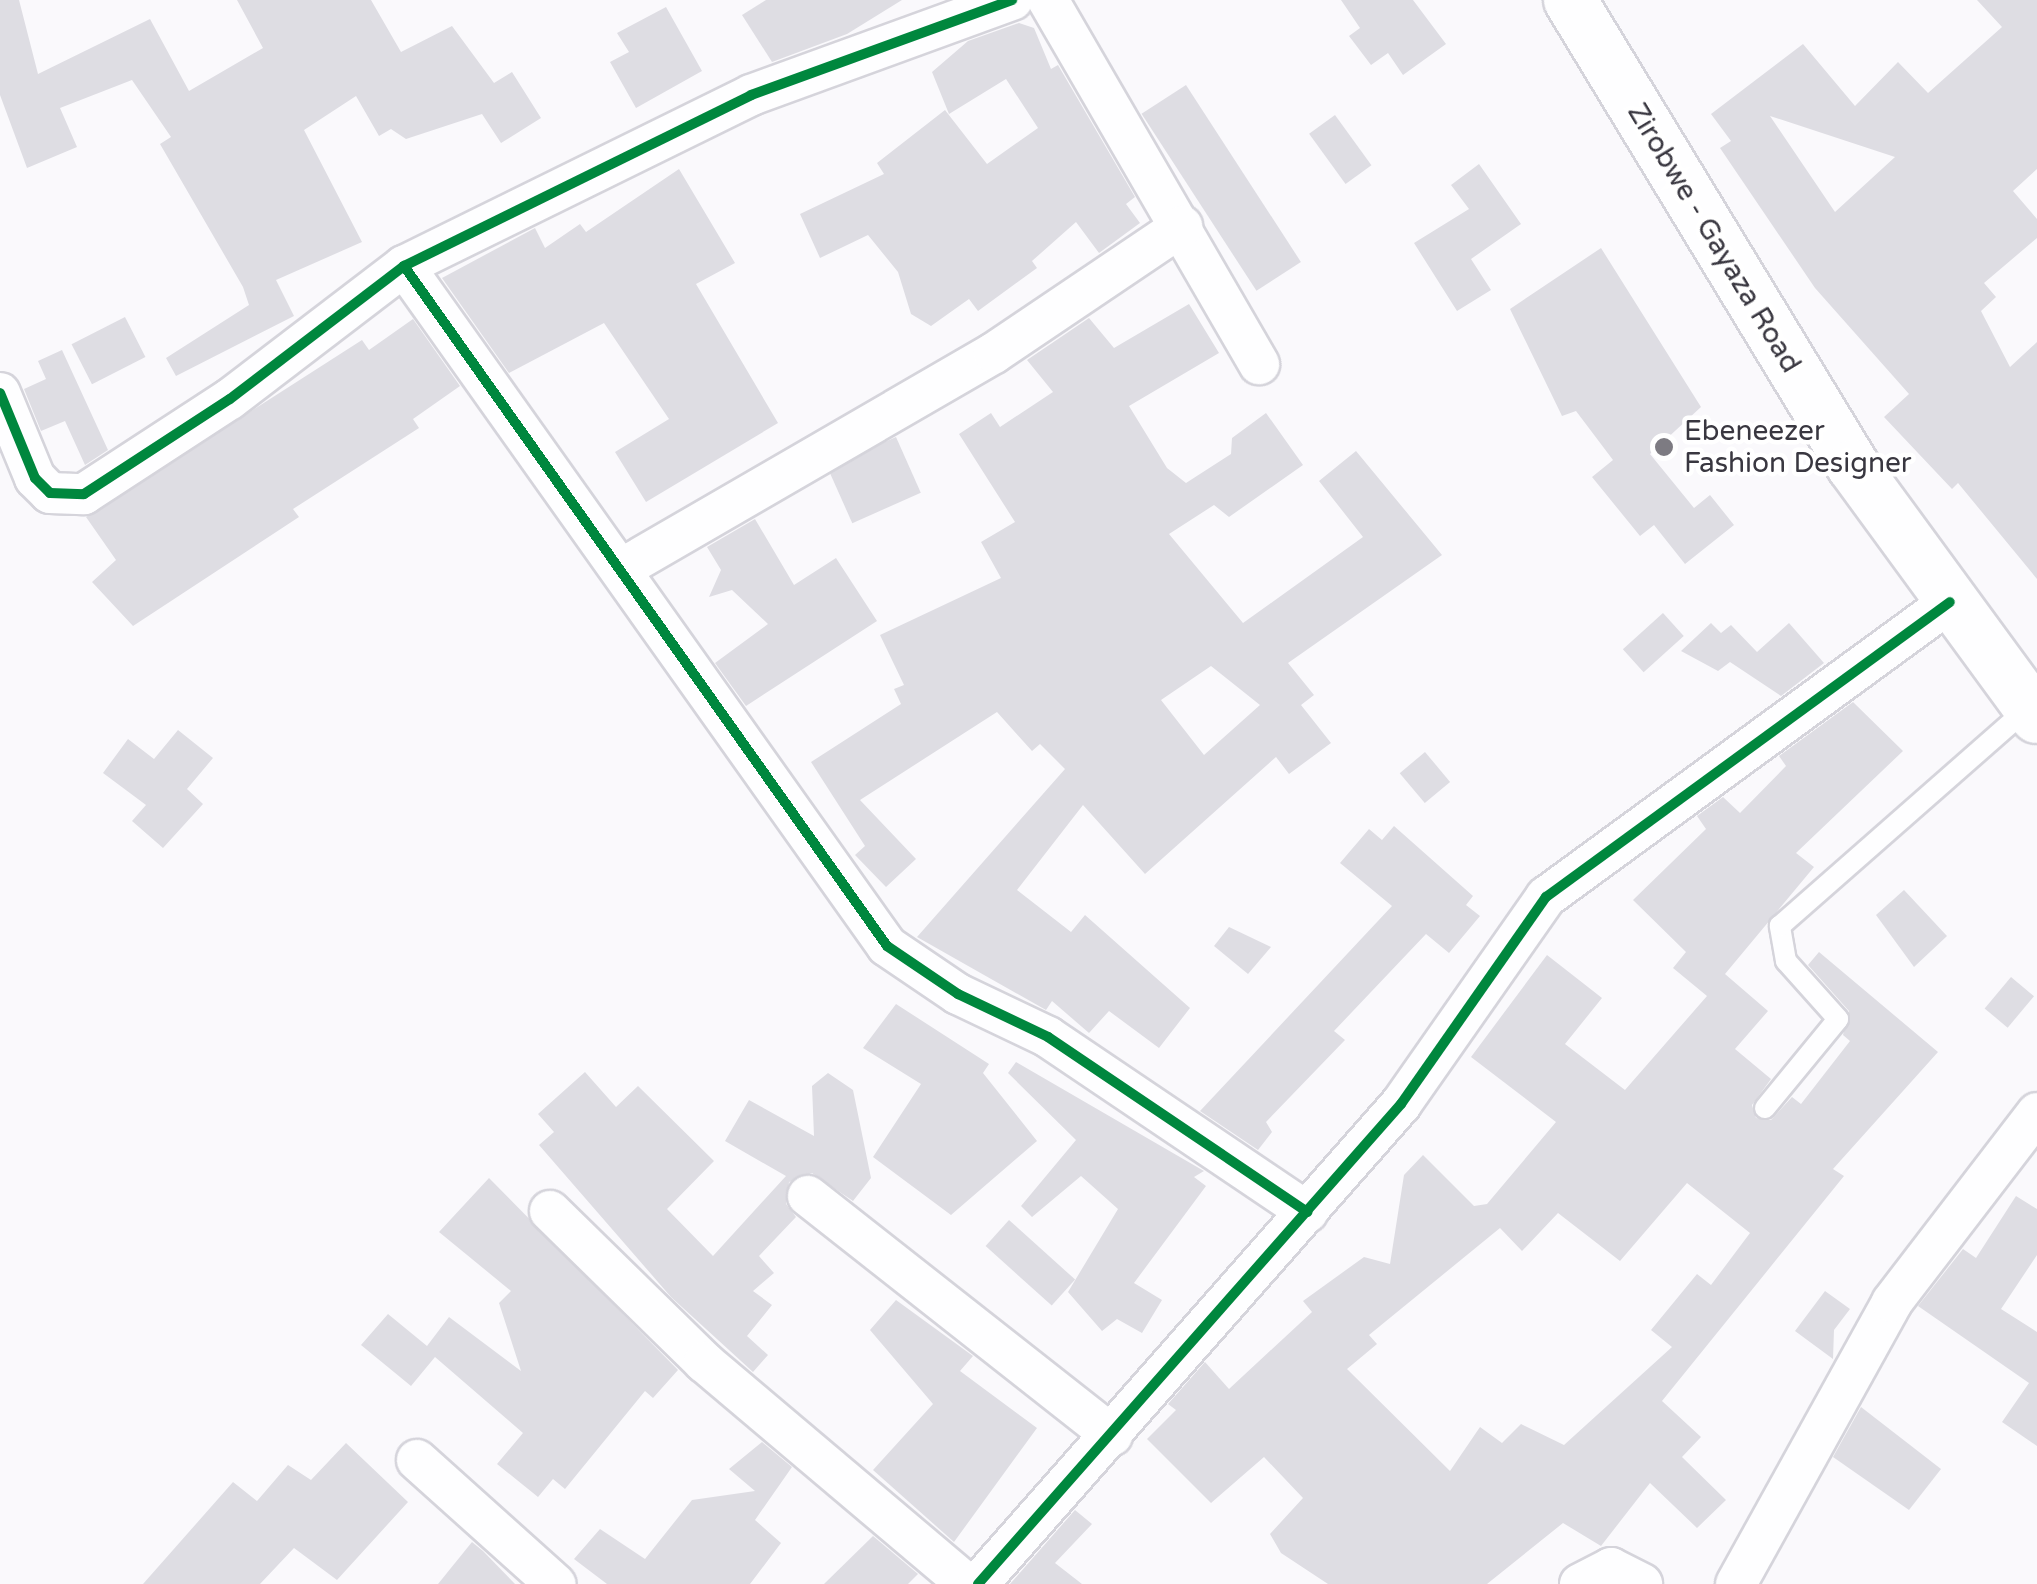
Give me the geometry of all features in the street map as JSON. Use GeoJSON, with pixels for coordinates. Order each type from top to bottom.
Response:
{"type":"FeatureCollection","features":[{"type":"Feature","properties":{"kind":"street"},"geometry":{"type":"LineString","coordinates":[[0,393],[34,478],[50,493],[84,494],[230,399],[404,266],[751,96],[1012,0]]}},
{"type":"Feature","properties":{"kind":"street"},"geometry":{"type":"LineString","coordinates":[[1048,0],[1259,364]]}},
{"type":"Feature","properties":{"kind":"street","name":"Zirobwe - Gayaza Road"},"geometry":{"type":"LineString","coordinates":[[1570,0],[1853,466],[2033,712]]}},
{"type":"Feature","properties":{"kind":"street"},"geometry":{"type":"LineString","coordinates":[[623,568],[994,353],[1182,226]]}},
{"type":"Feature","properties":{"kind":"street"},"geometry":{"type":"LineString","coordinates":[[404,266],[623,568],[702,693],[886,946],[958,994],[1048,1037],[1307,1212]]}},
{"type":"Feature","properties":{"kind":"street"},"geometry":{"type":"LineString","coordinates":[[978,1584],[1402,1104],[1546,897],[1950,602]]}},
{"type":"Feature","properties":{"kind":"street"},"geometry":{"type":"LineString","coordinates":[[1736,1584],[1892,1302],[2037,1113]]}},
{"type":"Feature","properties":{"kind":"street"},"geometry":{"type":"LineString","coordinates":[[808,1196],[1112,1435]]}},
{"type":"Feature","properties":{"kind":"street"},"geometry":{"type":"LineString","coordinates":[[550,1211],[704,1362],[967,1584]]}},
{"type":"Feature","properties":{"kind":"street"},"geometry":{"type":"LineString","coordinates":[[417,1460],[556,1584]]}},
{"type":"Feature","properties":{"kind":"street"},"geometry":{"type":"LineString","coordinates":[[1580,1584],[1610,1568],[1642,1584]]}},
{"type":"Feature","properties":{"kind":"lane"},"geometry":{"type":"LineString","coordinates":[[1765,1108],[1838,1019],[1786,961],[1775,941],[1780,926],[2033,712]]}},
{"type":"Feature","properties":{"kind":"building"},"geometry":{"type":"Polygon","coordinates":[[[0,0],[19,0],[38,74],[150,19],[189,91],[263,48],[237,0],[371,0],[401,52],[452,26],[494,83],[512,72],[541,118],[501,143],[482,114],[406,139],[391,129],[379,136],[356,96],[304,130],[362,242],[276,280],[294,316],[176,376],[166,358],[249,305],[243,287],[160,144],[171,137],[132,80],[60,108],[77,147],[27,168],[0,95],[0,0]]]}},
{"type":"Feature","properties":{"kind":"building"},"geometry":{"type":"Polygon","coordinates":[[[766,0],[902,0],[847,34],[772,62],[742,15],[766,0]]]}},
{"type":"Feature","properties":{"kind":"building"},"geometry":{"type":"Polygon","coordinates":[[[1341,0],[1413,0],[1446,44],[1403,75],[1388,53],[1371,65],[1349,36],[1360,28],[1341,0]]]}},
{"type":"Feature","properties":{"kind":"building"},"geometry":{"type":"Polygon","coordinates":[[[1977,0],[2037,0],[2037,169],[2013,191],[2037,219],[2037,238],[1984,283],[1996,297],[1981,311],[2010,367],[2037,342],[2037,579],[1958,483],[1952,489],[1884,417],[1909,394],[1815,288],[1720,148],[1731,141],[1711,114],[1803,44],[1855,106],[1898,62],[1928,93],[2002,27],[1977,0]],[[1770,116],[1835,212],[1895,157],[1770,116]]]}},
{"type":"Feature","properties":{"kind":"building"},"geometry":{"type":"Polygon","coordinates":[[[666,7],[702,71],[636,108],[610,62],[629,52],[617,33],[666,7]]]}},
{"type":"Feature","properties":{"kind":"building"},"geometry":{"type":"Polygon","coordinates":[[[1019,23],[1034,28],[1051,69],[1058,65],[1135,197],[1126,204],[1140,223],[1099,253],[1076,222],[1032,261],[1037,268],[978,311],[969,299],[931,326],[911,314],[898,272],[868,235],[820,258],[800,214],[884,174],[877,163],[945,110],[987,164],[1038,128],[1006,79],[949,114],[932,72],[968,41],[1019,23]]]}},
{"type":"Feature","properties":{"kind":"building"},"geometry":{"type":"Polygon","coordinates":[[[1186,85],[1301,262],[1256,291],[1142,114],[1186,85]]]}},
{"type":"Feature","properties":{"kind":"building"},"geometry":{"type":"Polygon","coordinates":[[[1335,115],[1371,165],[1346,184],[1309,134],[1335,115]]]}},
{"type":"Feature","properties":{"kind":"building"},"geometry":{"type":"Polygon","coordinates":[[[1479,164],[1521,224],[1471,259],[1491,290],[1457,311],[1414,243],[1469,209],[1451,185],[1479,164]]]}},
{"type":"Feature","properties":{"kind":"building"},"geometry":{"type":"Polygon","coordinates":[[[679,169],[735,263],[696,284],[778,423],[646,502],[615,452],[669,419],[604,323],[509,373],[442,278],[535,228],[545,248],[580,224],[586,232],[679,169]]]}},
{"type":"Feature","properties":{"kind":"building"},"geometry":{"type":"Polygon","coordinates":[[[1601,248],[1701,407],[1650,454],[1694,508],[1710,495],[1734,525],[1685,564],[1654,525],[1640,536],[1592,477],[1613,460],[1576,411],[1562,416],[1510,309],[1601,248]]]}},
{"type":"Feature","properties":{"kind":"building"},"geometry":{"type":"Polygon","coordinates":[[[1189,304],[1219,353],[1129,406],[1167,468],[1186,483],[1231,454],[1232,438],[1266,413],[1303,465],[1229,517],[1214,505],[1169,534],[1243,623],[1363,537],[1319,481],[1356,451],[1442,555],[1288,663],[1314,695],[1301,705],[1331,743],[1289,774],[1276,757],[1145,874],[1083,805],[1017,890],[1071,932],[1085,915],[1190,1008],[1159,1048],[1109,1011],[1089,1033],[1052,1001],[1046,1010],[917,937],[1065,769],[1040,744],[1032,751],[997,712],[860,800],[916,859],[886,887],[855,855],[865,846],[811,762],[901,704],[894,689],[904,685],[880,635],[1001,578],[981,542],[1015,522],[959,434],[991,413],[1000,427],[1053,392],[1027,360],[1089,318],[1114,348],[1189,304]],[[1211,666],[1161,700],[1204,755],[1260,705],[1211,666]]]}},
{"type":"Feature","properties":{"kind":"building"},"geometry":{"type":"Polygon","coordinates":[[[125,317],[145,357],[92,384],[72,344],[125,317]]]}},
{"type":"Feature","properties":{"kind":"building"},"geometry":{"type":"Polygon","coordinates":[[[413,319],[460,386],[413,419],[419,428],[293,509],[299,517],[133,626],[92,582],[116,560],[86,517],[362,340],[369,350],[413,319]]]}},
{"type":"Feature","properties":{"kind":"building"},"geometry":{"type":"Polygon","coordinates":[[[62,350],[108,450],[85,465],[65,421],[41,431],[24,389],[46,379],[38,361],[62,350]]]}},
{"type":"Feature","properties":{"kind":"building"},"geometry":{"type":"Polygon","coordinates":[[[896,437],[921,493],[852,523],[827,468],[896,437]]]}},
{"type":"Feature","properties":{"kind":"building"},"geometry":{"type":"Polygon","coordinates":[[[755,519],[794,585],[836,558],[877,621],[746,706],[715,663],[768,624],[732,590],[709,597],[721,570],[707,547],[755,519]]]}},
{"type":"Feature","properties":{"kind":"building"},"geometry":{"type":"Polygon","coordinates":[[[1663,613],[1684,636],[1644,672],[1623,649],[1663,613]]]}},
{"type":"Feature","properties":{"kind":"building"},"geometry":{"type":"Polygon","coordinates":[[[1711,623],[1721,633],[1731,625],[1757,652],[1789,623],[1824,663],[1781,696],[1730,662],[1718,671],[1681,651],[1711,623]]]}},
{"type":"Feature","properties":{"kind":"building"},"geometry":{"type":"Polygon","coordinates":[[[1853,702],[1903,751],[1796,853],[1814,867],[1725,974],[1768,1011],[1735,1049],[1771,1079],[1752,1105],[1756,1118],[1771,1120],[1792,1097],[1801,1104],[1850,1041],[1843,1035],[1849,1011],[1808,965],[1819,952],[1938,1052],[1833,1169],[1844,1176],[1662,1401],[1701,1437],[1682,1457],[1726,1500],[1697,1528],[1650,1483],[1601,1546],[1563,1523],[1487,1584],[1328,1584],[1281,1553],[1270,1534],[1303,1498],[1264,1457],[1211,1503],[1147,1439],[1176,1410],[1168,1404],[1205,1362],[1229,1389],[1312,1312],[1303,1301],[1364,1257],[1390,1264],[1404,1175],[1423,1155],[1474,1206],[1487,1204],[1556,1122],[1471,1057],[1547,955],[1602,998],[1565,1044],[1625,1090],[1707,996],[1673,968],[1686,952],[1633,900],[1706,829],[1697,816],[1723,797],[1740,813],[1786,766],[1779,756],[1853,702]],[[1687,1183],[1620,1261],[1558,1213],[1522,1251],[1500,1228],[1369,1335],[1377,1344],[1347,1369],[1450,1471],[1480,1427],[1502,1443],[1521,1424],[1564,1445],[1672,1347],[1651,1330],[1697,1274],[1711,1285],[1750,1233],[1687,1183]]]}},
{"type":"Feature","properties":{"kind":"building"},"geometry":{"type":"Polygon","coordinates":[[[178,730],[213,758],[187,789],[203,804],[163,848],[132,821],[146,805],[103,773],[128,739],[154,759],[178,730]]]}},
{"type":"Feature","properties":{"kind":"building"},"geometry":{"type":"Polygon","coordinates":[[[1425,752],[1450,782],[1425,803],[1400,773],[1425,752]]]}},
{"type":"Feature","properties":{"kind":"building"},"geometry":{"type":"Polygon","coordinates":[[[1394,826],[1473,896],[1466,905],[1480,916],[1449,953],[1426,934],[1334,1031],[1345,1040],[1266,1122],[1272,1132],[1258,1150],[1200,1111],[1392,906],[1340,863],[1369,829],[1382,840],[1394,826]]]}},
{"type":"Feature","properties":{"kind":"building"},"geometry":{"type":"Polygon","coordinates":[[[1904,890],[1947,936],[1914,967],[1876,915],[1904,890]]]}},
{"type":"Feature","properties":{"kind":"building"},"geometry":{"type":"Polygon","coordinates":[[[1229,927],[1271,947],[1248,974],[1214,946],[1229,927]]]}},
{"type":"Feature","properties":{"kind":"building"},"geometry":{"type":"Polygon","coordinates":[[[2011,977],[2034,996],[2008,1028],[1985,1008],[2011,977]]]}},
{"type":"Feature","properties":{"kind":"building"},"geometry":{"type":"Polygon","coordinates":[[[896,1004],[989,1064],[983,1073],[1037,1141],[951,1215],[873,1157],[921,1084],[863,1048],[896,1004]]]}},
{"type":"Feature","properties":{"kind":"building"},"geometry":{"type":"Polygon","coordinates":[[[1016,1062],[1204,1171],[1194,1177],[1206,1186],[1134,1283],[1162,1300],[1142,1333],[1117,1319],[1102,1331],[1068,1292],[1118,1209],[1081,1176],[1032,1217],[1021,1206],[1076,1140],[1008,1073],[1016,1062]]]}},
{"type":"Feature","properties":{"kind":"building"},"geometry":{"type":"Polygon","coordinates":[[[585,1072],[616,1107],[638,1086],[714,1161],[667,1209],[713,1256],[786,1176],[725,1141],[749,1100],[814,1136],[812,1086],[828,1073],[853,1090],[871,1178],[853,1201],[812,1173],[789,1182],[786,1204],[796,1217],[759,1256],[774,1273],[753,1291],[772,1305],[747,1336],[768,1355],[753,1372],[671,1297],[539,1145],[554,1132],[538,1114],[585,1072]]]}},
{"type":"Feature","properties":{"kind":"building"},"geometry":{"type":"Polygon","coordinates":[[[489,1178],[678,1370],[653,1398],[645,1391],[565,1489],[553,1479],[538,1497],[497,1464],[523,1433],[435,1357],[411,1386],[361,1345],[388,1314],[427,1346],[449,1317],[521,1371],[499,1303],[511,1291],[439,1232],[489,1178]]]}},
{"type":"Feature","properties":{"kind":"building"},"geometry":{"type":"Polygon","coordinates":[[[2016,1196],[2037,1209],[2037,1255],[2001,1309],[2037,1332],[2037,1446],[2002,1422],[2029,1383],[1918,1306],[1963,1249],[1976,1258],[2016,1196]]]}},
{"type":"Feature","properties":{"kind":"building"},"geometry":{"type":"Polygon","coordinates":[[[1009,1220],[1075,1280],[1052,1306],[986,1246],[1009,1220]]]}},
{"type":"Feature","properties":{"kind":"building"},"geometry":{"type":"Polygon","coordinates":[[[1825,1291],[1850,1309],[1834,1330],[1833,1359],[1795,1331],[1825,1291]]]}},
{"type":"Feature","properties":{"kind":"building"},"geometry":{"type":"Polygon","coordinates":[[[896,1300],[973,1356],[960,1371],[1037,1428],[954,1542],[873,1470],[933,1404],[870,1330],[896,1300]]]}},
{"type":"Feature","properties":{"kind":"building"},"geometry":{"type":"Polygon","coordinates":[[[1861,1407],[1941,1469],[1909,1510],[1833,1457],[1861,1407]]]}},
{"type":"Feature","properties":{"kind":"building"},"geometry":{"type":"Polygon","coordinates":[[[762,1442],[792,1467],[755,1520],[781,1543],[750,1584],[607,1584],[574,1559],[600,1529],[645,1559],[692,1500],[755,1491],[729,1469],[762,1442]]]}},
{"type":"Feature","properties":{"kind":"building"},"geometry":{"type":"Polygon","coordinates":[[[346,1443],[408,1502],[337,1580],[294,1548],[260,1584],[143,1584],[233,1482],[257,1501],[288,1465],[311,1480],[346,1443]]]}},
{"type":"Feature","properties":{"kind":"building"},"geometry":{"type":"Polygon","coordinates":[[[1075,1510],[1092,1524],[1055,1563],[1082,1584],[1010,1584],[1075,1510]]]}},
{"type":"Feature","properties":{"kind":"building"},"geometry":{"type":"Polygon","coordinates":[[[873,1536],[918,1574],[908,1584],[824,1584],[873,1536]]]}},
{"type":"Feature","properties":{"kind":"building"},"geometry":{"type":"Polygon","coordinates":[[[472,1542],[483,1551],[515,1584],[438,1584],[472,1542]]]}},
{"type":"Feature","properties":{"kind":"cycle path"},"geometry":{"type":"LineString","coordinates":[[0,393],[35,478],[50,493],[84,494],[230,399],[404,266],[751,95],[1012,0]]}},
{"type":"Feature","properties":{"kind":"cycle path"},"geometry":{"type":"LineString","coordinates":[[404,266],[887,946],[958,994],[1048,1037],[1307,1212]]}},
{"type":"Feature","properties":{"kind":"cycle path"},"geometry":{"type":"LineString","coordinates":[[978,1584],[1401,1104],[1546,897],[1950,602]]}},
{"type":"Feature","properties":{"kind":"place","name":"Ebeneezer Fashion Designer"},"geometry":{"type":"Point","coordinates":[1664,447]}}]}
